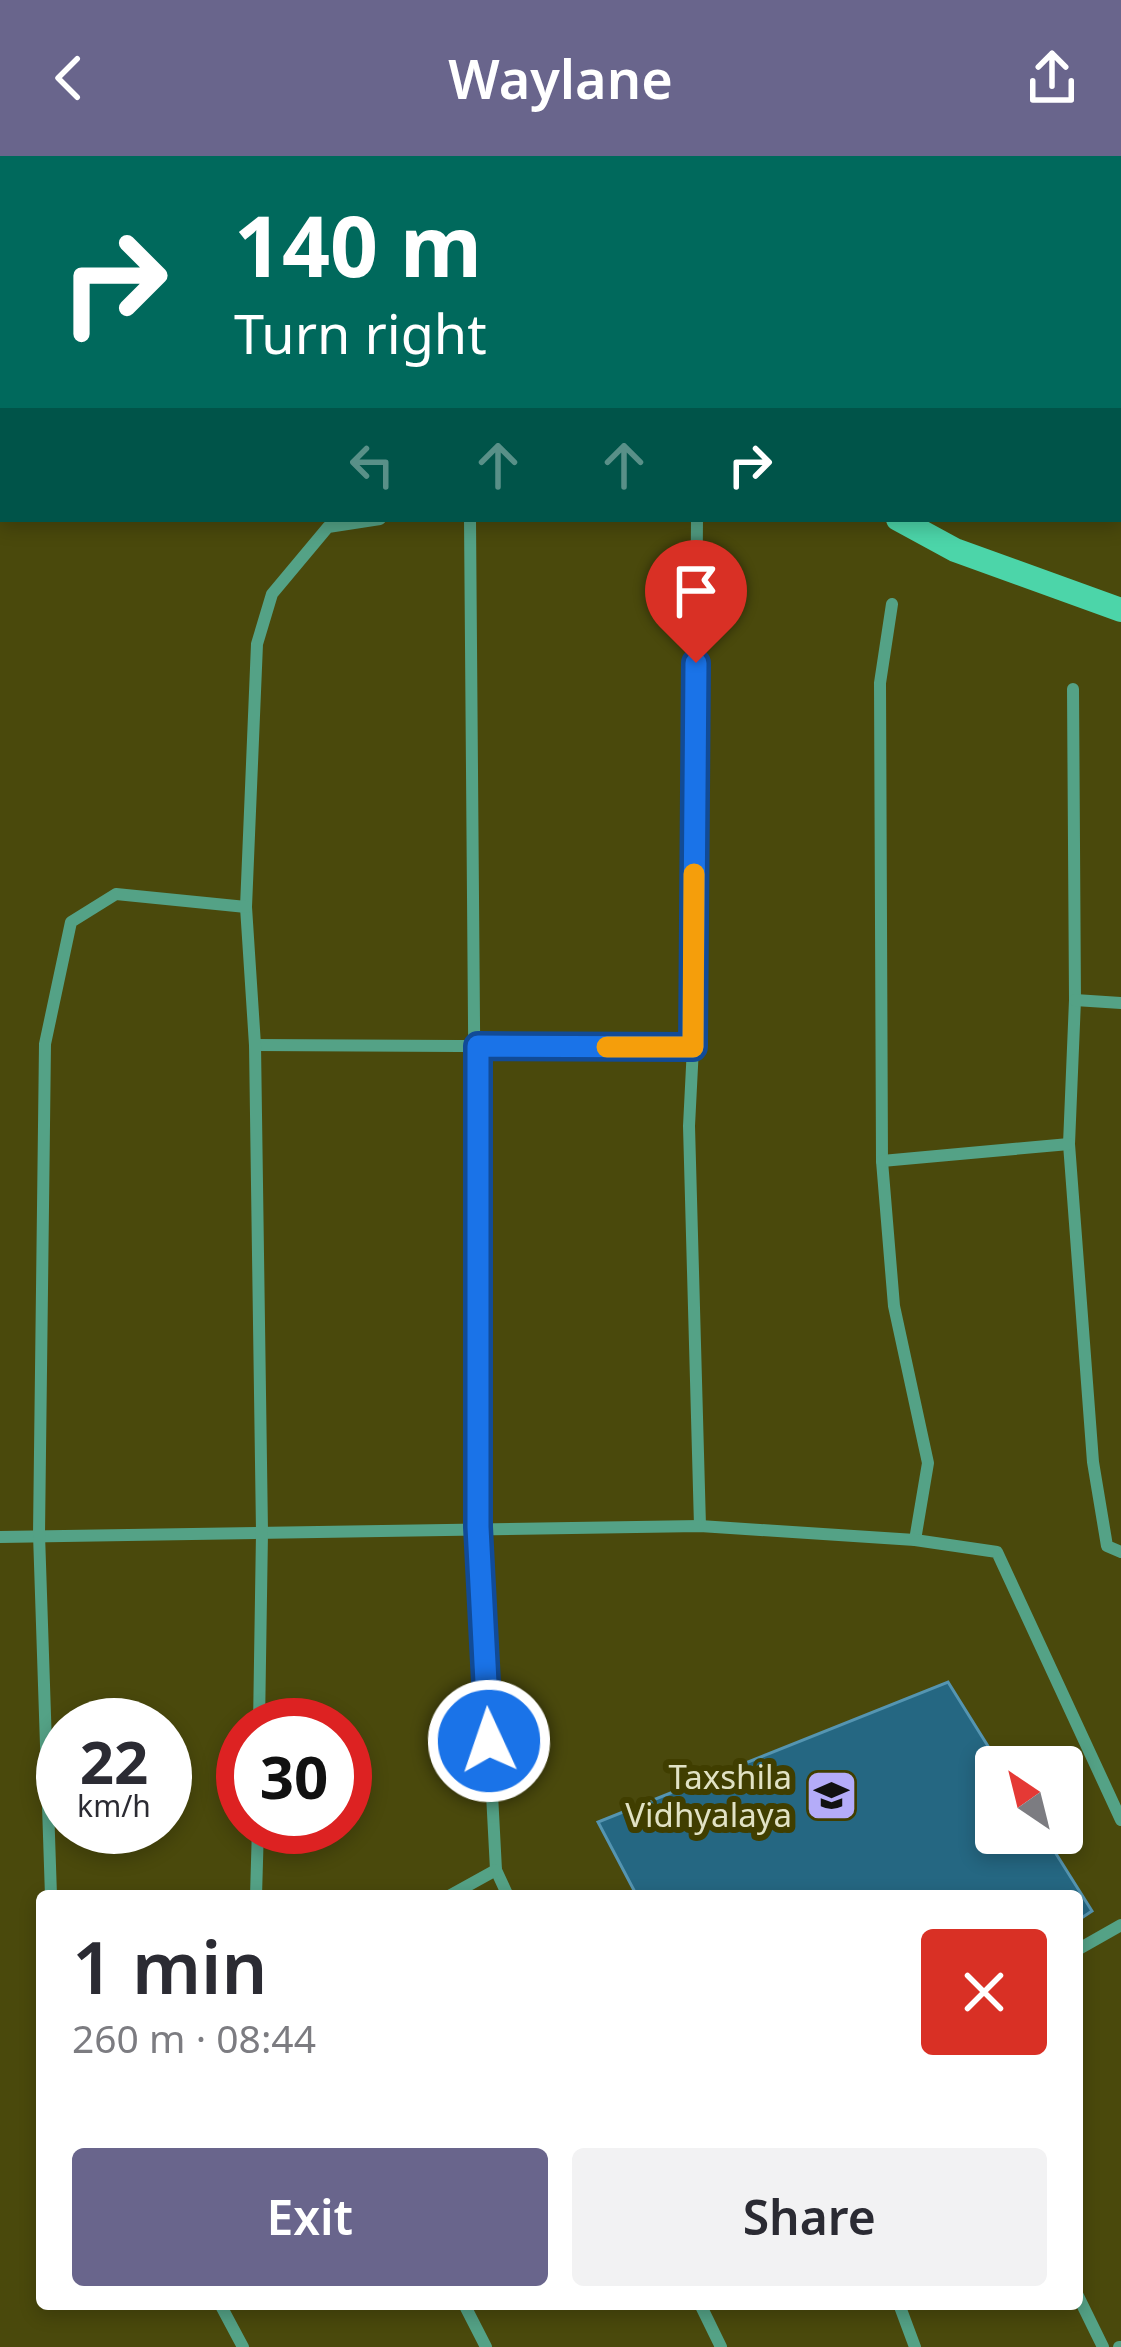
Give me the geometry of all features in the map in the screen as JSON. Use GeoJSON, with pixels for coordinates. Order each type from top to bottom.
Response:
{"type":"FeatureCollection","features":[{"type":"Feature","properties":{"kind":"main road"},"geometry":{"type":"LineString","coordinates":[[904,522],[955,550],[1121,610]]}},
{"type":"Feature","properties":{"kind":"street"},"geometry":{"type":"LineString","coordinates":[[259,1698],[262,1532],[255,1045],[246,907],[257,644],[272,594],[328,527],[360,522]]}},
{"type":"Feature","properties":{"kind":"street"},"geometry":{"type":"LineString","coordinates":[[470,522],[478,1046],[478,1527],[496,1870],[505,1890]]}},
{"type":"Feature","properties":{"kind":"street"},"geometry":{"type":"LineString","coordinates":[[697,522],[689,1126],[700,1526]]}},
{"type":"Feature","properties":{"kind":"street"},"geometry":{"type":"LineString","coordinates":[[892,604],[880,683],[882,1161],[894,1306],[928,1463],[915,1540]]}},
{"type":"Feature","properties":{"kind":"street"},"geometry":{"type":"LineString","coordinates":[[1073,689],[1075,1000],[1069,1144],[1093,1462],[1107,1546],[1121,1552]]}},
{"type":"Feature","properties":{"kind":"street"},"geometry":{"type":"LineString","coordinates":[[51,1890],[39,1534],[45,1044],[71,922],[116,894],[246,907]]}},
{"type":"Feature","properties":{"kind":"street"},"geometry":{"type":"LineString","coordinates":[[1075,1000],[1121,1003]]}},
{"type":"Feature","properties":{"kind":"street"},"geometry":{"type":"LineString","coordinates":[[255,1045],[693,1047]]}},
{"type":"Feature","properties":{"kind":"street"},"geometry":{"type":"LineString","coordinates":[[882,1161],[1069,1144]]}},
{"type":"Feature","properties":{"kind":"street"},"geometry":{"type":"LineString","coordinates":[[0,1537],[700,1526],[915,1540],[997,1552],[1121,1820]]}},
{"type":"Feature","properties":{"kind":"street"},"geometry":{"type":"LineString","coordinates":[[256,1890],[257,1854]]}},
{"type":"Feature","properties":{"kind":"street"},"geometry":{"type":"LineString","coordinates":[[460,1890],[496,1870]]}},
{"type":"Feature","properties":{"kind":"street"},"geometry":{"type":"LineString","coordinates":[[1083,1947],[1121,1925]]}},
{"type":"Feature","properties":{"kind":"street"},"geometry":{"type":"LineString","coordinates":[[1083,2306],[1103,2347]]}},
{"type":"Feature","properties":{"kind":"street"},"geometry":{"type":"LineString","coordinates":[[223,2310],[243,2347]]}},
{"type":"Feature","properties":{"kind":"street"},"geometry":{"type":"LineString","coordinates":[[467,2310],[487,2347]]}},
{"type":"Feature","properties":{"kind":"street"},"geometry":{"type":"LineString","coordinates":[[703,2310],[721,2347]]}},
{"type":"Feature","properties":{"kind":"street"},"geometry":{"type":"LineString","coordinates":[[901,2310],[915,2347]]}},
{"type":"Feature","properties":{"kind":"building","name":"Taxshila Vidhyalaya"},"geometry":{"type":"Polygon","coordinates":[[[948,1682],[988,1746],[975,1746],[975,1854],[1056,1854],[1079,1890],[634,1890],[598,1822],[948,1682]]]}},
{"type":"Feature","properties":{"kind":"building","name":"Taxshila Vidhyalaya"},"geometry":{"type":"Polygon","coordinates":[[[1083,1897],[1092,1911],[1083,1917],[1083,1897]]]}},
{"type":"Feature","properties":{"kind":"slow traffic"},"geometry":{"type":"LineString","coordinates":[[607,1047],[693,1047],[694,874]]}},
{"type":"Feature","properties":{"kind":"place","name":"Taxshila Vidhyalaya"},"geometry":{"type":"Point","coordinates":[831,1795]}},
{"type":"Feature","properties":{"kind":"route"},"geometry":{"type":"LineString","coordinates":[[489,1741],[478,1527],[478,1046],[693,1047],[696,663]]}}]}
